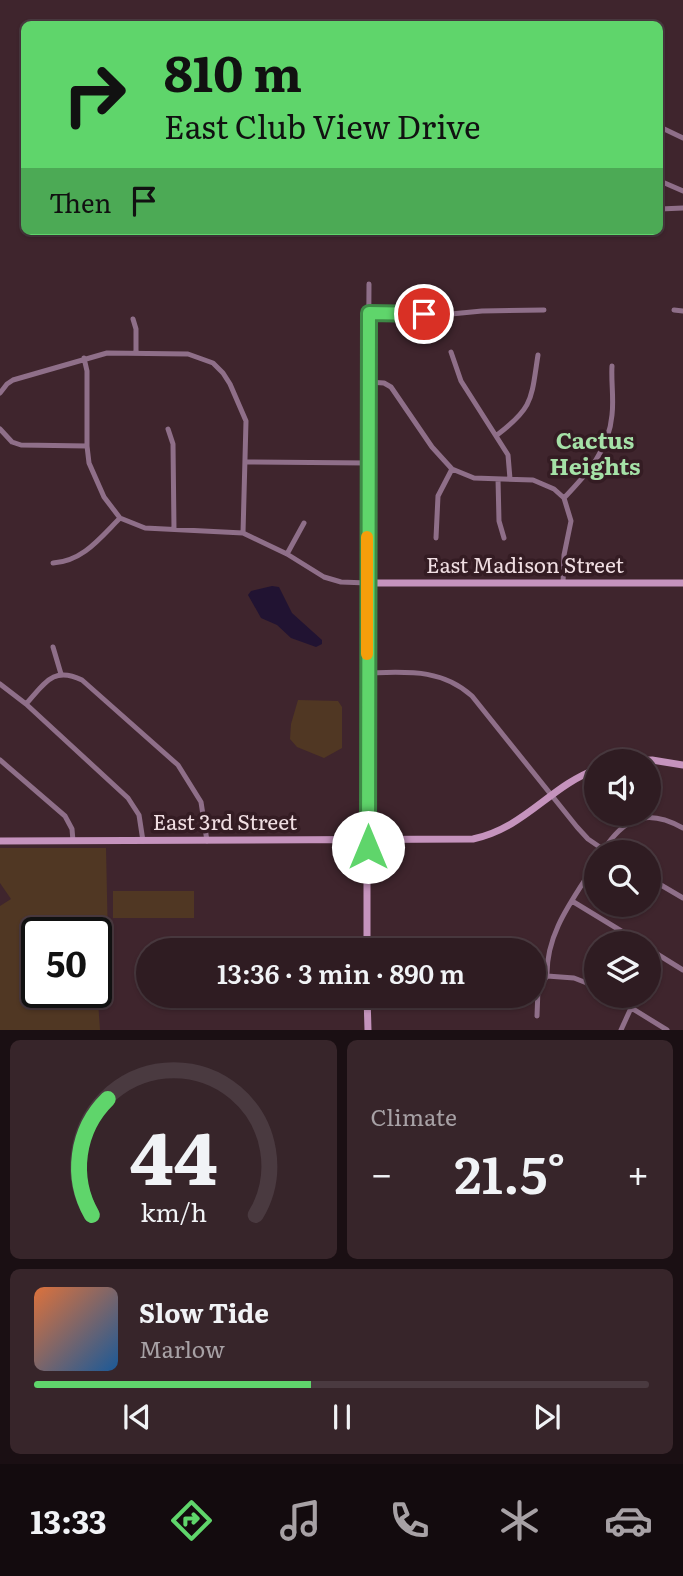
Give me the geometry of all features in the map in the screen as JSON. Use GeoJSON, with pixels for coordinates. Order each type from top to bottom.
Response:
{"type":"FeatureCollection","features":[{"type":"Feature","properties":{"kind":"main road","name":"East Madison Street"},"geometry":{"type":"LineString","coordinates":[[367,583],[683,583]]}},
{"type":"Feature","properties":{"kind":"main road"},"geometry":{"type":"LineString","coordinates":[[367,583],[367,938]]}},
{"type":"Feature","properties":{"kind":"main road"},"geometry":{"type":"LineString","coordinates":[[661,761],[683,765]]}},
{"type":"Feature","properties":{"kind":"main road","name":"East 3rd Street"},"geometry":{"type":"LineString","coordinates":[[0,841],[458,841],[489,836],[513,825],[573,780],[584,775]]}},
{"type":"Feature","properties":{"kind":"main road"},"geometry":{"type":"LineString","coordinates":[[367,1008],[368,1030]]}},
{"type":"Feature","properties":{"kind":"street"},"geometry":{"type":"LineString","coordinates":[[663,128],[683,138]]}},
{"type":"Feature","properties":{"kind":"street"},"geometry":{"type":"LineString","coordinates":[[663,182],[683,191]]}},
{"type":"Feature","properties":{"kind":"street"},"geometry":{"type":"LineString","coordinates":[[663,209],[683,208]]}},
{"type":"Feature","properties":{"kind":"street"},"geometry":{"type":"LineString","coordinates":[[84,358],[87,371],[87,446],[95,478],[109,506],[120,518],[145,528],[243,533],[287,554],[324,577],[341,582],[367,583],[369,284]]}},
{"type":"Feature","properties":{"kind":"street"},"geometry":{"type":"LineString","coordinates":[[369,313],[451,314],[544,310]]}},
{"type":"Feature","properties":{"kind":"street"},"geometry":{"type":"LineString","coordinates":[[674,310],[683,311]]}},
{"type":"Feature","properties":{"kind":"street"},"geometry":{"type":"LineString","coordinates":[[133,319],[136,329],[136,353]]}},
{"type":"Feature","properties":{"kind":"street"},"geometry":{"type":"LineString","coordinates":[[451,352],[461,380],[508,455],[510,479]]}},
{"type":"Feature","properties":{"kind":"street"},"geometry":{"type":"LineString","coordinates":[[0,393],[6,384],[13,380],[107,353],[188,354],[213,363],[223,373],[245,414],[247,462],[243,533]]}},
{"type":"Feature","properties":{"kind":"street"},"geometry":{"type":"LineString","coordinates":[[497,435],[518,419],[529,404],[538,355]]}},
{"type":"Feature","properties":{"kind":"street"},"geometry":{"type":"LineString","coordinates":[[564,498],[587,475],[599,457],[612,417],[611,366]]}},
{"type":"Feature","properties":{"kind":"street"},"geometry":{"type":"LineString","coordinates":[[368,382],[384,383],[391,387],[440,457],[452,469],[474,478],[526,479],[540,482],[564,498],[571,521],[564,555],[563,583]]}},
{"type":"Feature","properties":{"kind":"street"},"geometry":{"type":"LineString","coordinates":[[0,429],[12,442],[22,445],[87,446]]}},
{"type":"Feature","properties":{"kind":"street"},"geometry":{"type":"LineString","coordinates":[[168,429],[173,444],[174,530]]}},
{"type":"Feature","properties":{"kind":"street"},"geometry":{"type":"LineString","coordinates":[[247,462],[367,463]]}},
{"type":"Feature","properties":{"kind":"street"},"geometry":{"type":"LineString","coordinates":[[436,538],[438,496],[452,469]]}},
{"type":"Feature","properties":{"kind":"street"},"geometry":{"type":"LineString","coordinates":[[498,479],[499,521],[504,538]]}},
{"type":"Feature","properties":{"kind":"street"},"geometry":{"type":"LineString","coordinates":[[53,563],[63,563],[79,557],[120,518]]}},
{"type":"Feature","properties":{"kind":"street"},"geometry":{"type":"LineString","coordinates":[[287,554],[304,523]]}},
{"type":"Feature","properties":{"kind":"street"},"geometry":{"type":"LineString","coordinates":[[53,647],[61,674]]}},
{"type":"Feature","properties":{"kind":"street"},"geometry":{"type":"LineString","coordinates":[[367,673],[421,672],[442,677],[463,688],[589,840]]}},
{"type":"Feature","properties":{"kind":"street"},"geometry":{"type":"LineString","coordinates":[[26,704],[51,678],[61,674],[82,680],[178,765],[201,802],[207,841]]}},
{"type":"Feature","properties":{"kind":"street"},"geometry":{"type":"LineString","coordinates":[[0,684],[26,704],[128,798],[139,815],[143,841]]}},
{"type":"Feature","properties":{"kind":"street"},"geometry":{"type":"LineString","coordinates":[[0,760],[65,816],[72,829],[73,841]]}},
{"type":"Feature","properties":{"kind":"street"},"geometry":{"type":"LineString","coordinates":[[612,840],[621,828],[638,818],[658,817],[683,828]]}},
{"type":"Feature","properties":{"kind":"street"},"geometry":{"type":"LineString","coordinates":[[537,1016],[538,989],[547,976],[552,936],[584,882]]}},
{"type":"Feature","properties":{"kind":"street"},"geometry":{"type":"LineString","coordinates":[[661,885],[683,898]]}},
{"type":"Feature","properties":{"kind":"street"},"geometry":{"type":"LineString","coordinates":[[572,901],[621,931]]}},
{"type":"Feature","properties":{"kind":"street"},"geometry":{"type":"LineString","coordinates":[[661,956],[683,970]]}},
{"type":"Feature","properties":{"kind":"street"},"geometry":{"type":"LineString","coordinates":[[547,976],[574,978],[584,982]]}},
{"type":"Feature","properties":{"kind":"street"},"geometry":{"type":"LineString","coordinates":[[621,1030],[631,1008]]}},
{"type":"Feature","properties":{"kind":"street"},"geometry":{"type":"LineString","coordinates":[[633,1008],[667,1030]]}},
{"type":"Feature","properties":{"kind":"shaded area"},"geometry":{"type":"Polygon","coordinates":[[[279,587],[292,613],[322,640],[322,644],[316,647],[291,638],[277,625],[261,618],[248,595],[251,591],[279,587]]]}},
{"type":"Feature","properties":{"kind":"shaded area"},"geometry":{"type":"Polygon","coordinates":[[[298,700],[338,701],[342,707],[342,748],[324,758],[297,747],[290,739],[298,700]]]}},
{"type":"Feature","properties":{"kind":"shaded area"},"geometry":{"type":"Polygon","coordinates":[[[0,848],[106,848],[107,917],[21,917],[21,1008],[98,1008],[100,1030],[0,1030],[0,906],[11,899],[0,883],[0,848]]]}},
{"type":"Feature","properties":{"kind":"shaded area"},"geometry":{"type":"Polygon","coordinates":[[[113,891],[194,891],[194,918],[113,918],[113,891]]]}},
{"type":"Feature","properties":{"kind":"slow traffic"},"geometry":{"type":"LineString","coordinates":[[367,537],[367,654]]}},
{"type":"Feature","properties":{"kind":"district","name":"Cactus Heights"},"geometry":{"type":"Point","coordinates":[595,454]}},
{"type":"Feature","properties":{"kind":"route"},"geometry":{"type":"LineString","coordinates":[[368,847],[369,313],[424,314]]}}]}
